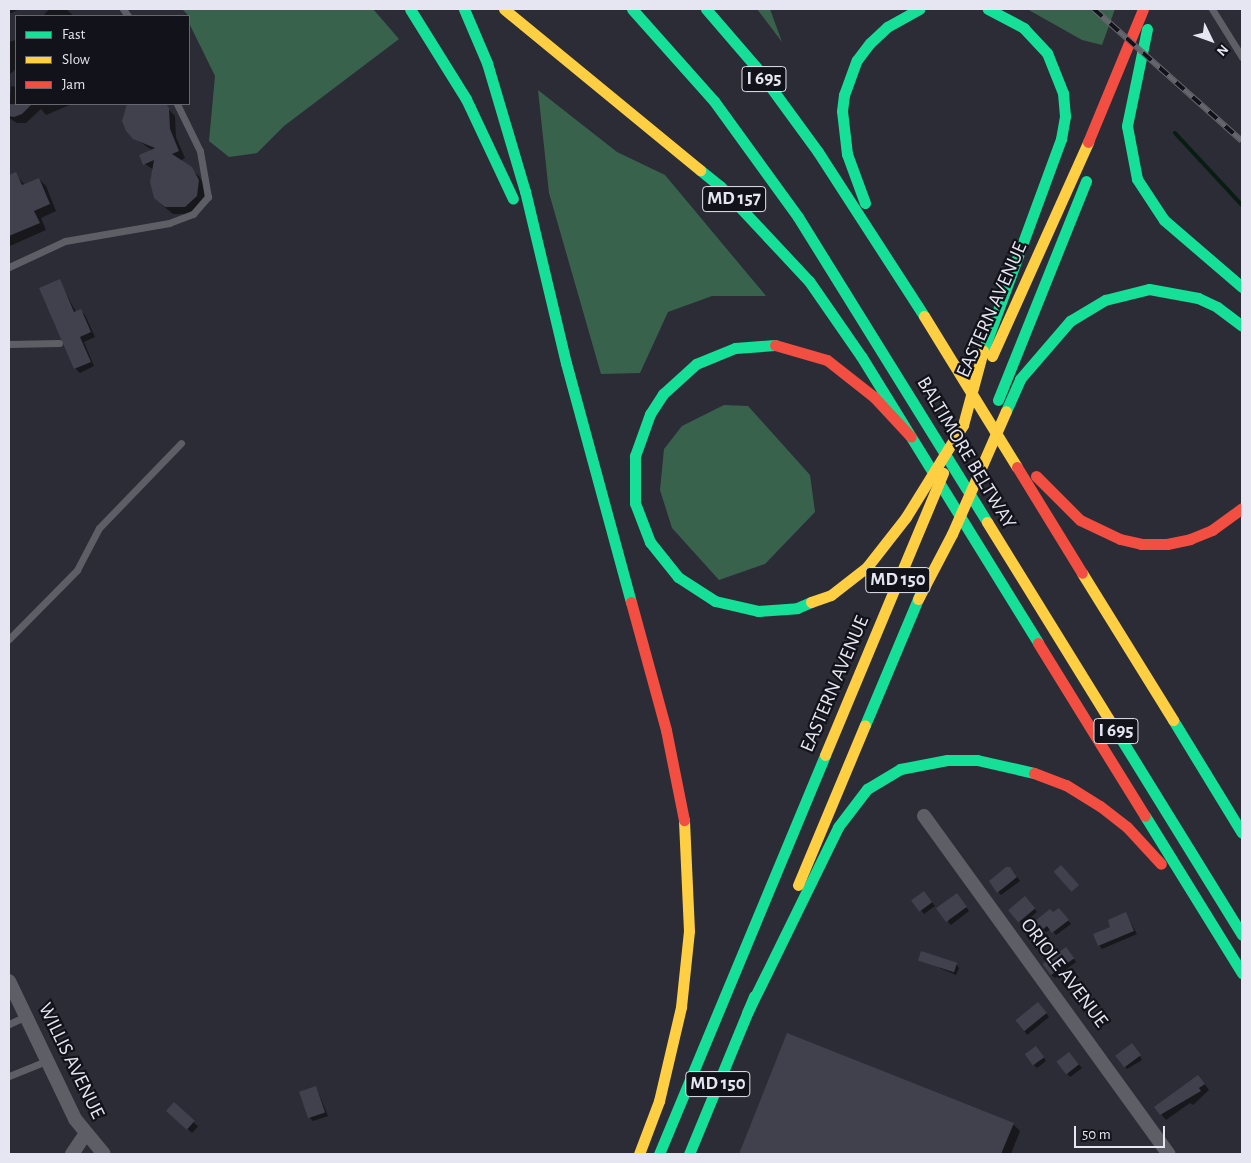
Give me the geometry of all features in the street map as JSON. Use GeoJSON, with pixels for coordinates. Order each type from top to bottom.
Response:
{"type":"FeatureCollection","features":[{"type":"Feature","properties":{"kind":"main road"},"geometry":{"type":"LineString","coordinates":[[410,9],[448,65],[500,168],[515,204],[566,363]]}},
{"type":"Feature","properties":{"kind":"main road"},"geometry":{"type":"LineString","coordinates":[[464,9],[487,63],[511,142],[566,363],[666,730],[681,799],[689,859],[689,930],[682,1007],[659,1100],[639,1154]]}},
{"type":"Feature","properties":{"kind":"main road","name":"MD 157"},"geometry":{"type":"LineString","coordinates":[[504,9],[720,186],[751,216],[829,308],[911,437],[1242,973]]}},
{"type":"Feature","properties":{"kind":"main road","name":"BALTIMORE BELTWAY"},"geometry":{"type":"LineString","coordinates":[[632,9],[714,101],[767,174],[919,411],[1242,935]]}},
{"type":"Feature","properties":{"kind":"main road","name":"BALTIMORE BELTWAY"},"geometry":{"type":"LineString","coordinates":[[706,9],[756,67],[818,152],[890,261],[1242,833]]}},
{"type":"Feature","properties":{"kind":"main road"},"geometry":{"type":"LineString","coordinates":[[890,261],[854,179],[847,154],[842,111],[849,76],[870,43],[887,27],[919,9]]}},
{"type":"Feature","properties":{"kind":"main road"},"geometry":{"type":"LineString","coordinates":[[911,437],[868,392],[827,360],[781,345],[735,348],[696,364],[663,394],[650,414],[635,456],[635,503],[642,524],[661,559],[694,590],[735,608],[767,611],[798,608],[831,595],[867,566],[906,517],[963,425],[991,323],[1061,139],[1065,116],[1056,71],[1046,53],[1024,28],[988,9]]}},
{"type":"Feature","properties":{"kind":"main road","name":"EASTERN AVENUE"},"geometry":{"type":"LineString","coordinates":[[659,1154],[1017,294],[1081,159],[1143,9]]}},
{"type":"Feature","properties":{"kind":"main road"},"geometry":{"type":"LineString","coordinates":[[1107,130],[1156,9]]}},
{"type":"Feature","properties":{"kind":"main road"},"geometry":{"type":"LineString","coordinates":[[1147,29],[1126,126],[1136,179],[1164,220],[1242,287]]}},
{"type":"Feature","properties":{"kind":"main road"},"geometry":{"type":"LineString","coordinates":[[772,67],[818,152]]}},
{"type":"Feature","properties":{"kind":"main road","name":"EASTERN AVENUE"},"geometry":{"type":"LineString","coordinates":[[689,1154],[827,812],[918,599],[1092,167]]}},
{"type":"Feature","properties":{"kind":"main road"},"geometry":{"type":"LineString","coordinates":[[918,599],[952,534],[1020,378],[1070,321],[1105,300],[1149,289],[1198,298],[1217,306],[1242,326]]}},
{"type":"Feature","properties":{"kind":"main road"},"geometry":{"type":"LineString","coordinates":[[944,347],[1019,452],[1061,504],[1080,520],[1120,539],[1140,544],[1168,544],[1190,539],[1212,530],[1242,508]]}},
{"type":"Feature","properties":{"kind":"main road"},"geometry":{"type":"LineString","coordinates":[[747,1013],[838,827],[852,807],[868,789],[900,769],[947,760],[977,760],[1036,773],[1066,785],[1100,806],[1152,852],[1242,977]]}},
{"type":"Feature","properties":{"kind":"main road"},"geometry":{"type":"LineString","coordinates":[[688,1118],[722,1030],[729,986]]}},
{"type":"Feature","properties":{"kind":"street","name":"ORIOLE AVENUE"},"geometry":{"type":"LineString","coordinates":[[924,816],[1169,1154]]}},
{"type":"Feature","properties":{"kind":"street","name":"WILLIS AVENUE"},"geometry":{"type":"LineString","coordinates":[[9,981],[46,1061],[85,1135],[104,1154]]}},
{"type":"Feature","properties":{"kind":"street"},"geometry":{"type":"LineString","coordinates":[[72,1154],[85,1135]]}},
{"type":"Feature","properties":{"kind":"lane"},"geometry":{"type":"LineString","coordinates":[[1212,9],[1242,57]]}},
{"type":"Feature","properties":{"kind":"lane"},"geometry":{"type":"LineString","coordinates":[[9,267],[65,241],[169,223],[193,214],[208,197],[200,151],[177,105]]}},
{"type":"Feature","properties":{"kind":"lane"},"geometry":{"type":"LineString","coordinates":[[9,344],[59,343]]}},
{"type":"Feature","properties":{"kind":"lane"},"geometry":{"type":"LineString","coordinates":[[9,639],[78,570],[99,528],[181,443]]}},
{"type":"Feature","properties":{"kind":"lane"},"geometry":{"type":"LineString","coordinates":[[9,1024],[26,1016]]}},
{"type":"Feature","properties":{"kind":"lane"},"geometry":{"type":"LineString","coordinates":[[9,1076],[46,1061]]}},
{"type":"Feature","properties":{"kind":"green space"},"geometry":{"type":"Polygon","coordinates":[[[182,9],[373,9],[399,39],[284,126],[257,153],[229,157],[209,141],[215,76],[190,25],[190,15],[182,9]]]}},
{"type":"Feature","properties":{"kind":"green space"},"geometry":{"type":"Polygon","coordinates":[[[757,9],[770,9],[782,42],[757,9]]]}},
{"type":"Feature","properties":{"kind":"green space"},"geometry":{"type":"Polygon","coordinates":[[[1027,9],[1115,9],[1102,45],[1082,40],[1027,9]]]}},
{"type":"Feature","properties":{"kind":"green space"},"geometry":{"type":"Polygon","coordinates":[[[538,90],[617,152],[665,175],[766,296],[712,296],[668,312],[640,373],[601,374],[549,193],[538,90]]]}},
{"type":"Feature","properties":{"kind":"green space"},"geometry":{"type":"Polygon","coordinates":[[[724,405],[748,406],[810,475],[815,512],[765,564],[719,580],[672,528],[660,490],[664,449],[682,426],[724,405]]]}},
{"type":"Feature","properties":{"kind":"building"},"geometry":{"type":"Polygon","coordinates":[[[9,104],[31,105],[22,114],[14,117],[9,116],[9,104]]]}},
{"type":"Feature","properties":{"kind":"building"},"geometry":{"type":"Polygon","coordinates":[[[127,105],[167,105],[169,108],[170,129],[179,151],[172,154],[192,167],[199,180],[197,196],[185,207],[165,207],[154,198],[150,182],[154,160],[143,165],[139,155],[155,148],[133,139],[126,131],[122,121],[127,105]]]}},
{"type":"Feature","properties":{"kind":"building"},"geometry":{"type":"Polygon","coordinates":[[[16,172],[22,185],[39,178],[50,204],[34,211],[40,223],[9,236],[9,175],[16,172]]]}},
{"type":"Feature","properties":{"kind":"building"},"geometry":{"type":"Polygon","coordinates":[[[60,279],[74,312],[81,309],[91,332],[80,337],[91,362],[74,369],[39,288],[60,279]]]}},
{"type":"Feature","properties":{"kind":"building"},"geometry":{"type":"Polygon","coordinates":[[[1061,865],[1079,885],[1072,892],[1054,872],[1061,865]]]}},
{"type":"Feature","properties":{"kind":"building"},"geometry":{"type":"Polygon","coordinates":[[[1006,867],[1010,867],[1017,877],[997,893],[989,881],[1006,867]]]}},
{"type":"Feature","properties":{"kind":"building"},"geometry":{"type":"Polygon","coordinates":[[[924,891],[932,902],[919,912],[911,900],[924,891]]]}},
{"type":"Feature","properties":{"kind":"building"},"geometry":{"type":"Polygon","coordinates":[[[957,893],[967,907],[946,922],[936,908],[957,893]]]}},
{"type":"Feature","properties":{"kind":"building"},"geometry":{"type":"Polygon","coordinates":[[[1025,896],[1035,908],[1018,922],[1008,910],[1025,896]]]}},
{"type":"Feature","properties":{"kind":"building"},"geometry":{"type":"Polygon","coordinates":[[[1059,908],[1069,920],[1052,933],[1047,926],[1042,930],[1035,921],[1050,909],[1053,912],[1059,908]]]}},
{"type":"Feature","properties":{"kind":"building"},"geometry":{"type":"Polygon","coordinates":[[[1126,912],[1134,931],[1098,946],[1093,934],[1110,927],[1108,920],[1126,912]]]}},
{"type":"Feature","properties":{"kind":"building"},"geometry":{"type":"Polygon","coordinates":[[[1066,947],[1074,958],[1051,975],[1043,964],[1066,947]]]}},
{"type":"Feature","properties":{"kind":"building"},"geometry":{"type":"Polygon","coordinates":[[[921,951],[957,963],[954,972],[918,961],[921,951]]]}},
{"type":"Feature","properties":{"kind":"building"},"geometry":{"type":"Polygon","coordinates":[[[1038,1002],[1047,1013],[1024,1031],[1015,1020],[1038,1002]]]}},
{"type":"Feature","properties":{"kind":"building"},"geometry":{"type":"Polygon","coordinates":[[[787,1033],[1014,1123],[1001,1154],[739,1154],[787,1033]]]}},
{"type":"Feature","properties":{"kind":"building"},"geometry":{"type":"Polygon","coordinates":[[[1132,1043],[1141,1055],[1124,1068],[1115,1056],[1132,1043]]]}},
{"type":"Feature","properties":{"kind":"building"},"geometry":{"type":"Polygon","coordinates":[[[1036,1046],[1044,1057],[1033,1066],[1025,1054],[1036,1046]]]}},
{"type":"Feature","properties":{"kind":"building"},"geometry":{"type":"Polygon","coordinates":[[[1069,1052],[1079,1065],[1066,1074],[1056,1062],[1069,1052]]]}},
{"type":"Feature","properties":{"kind":"building"},"geometry":{"type":"Polygon","coordinates":[[[1198,1075],[1205,1084],[1199,1088],[1201,1091],[1160,1115],[1154,1107],[1198,1075]]]}},
{"type":"Feature","properties":{"kind":"building"},"geometry":{"type":"Polygon","coordinates":[[[316,1086],[325,1112],[308,1118],[299,1092],[316,1086]]]}},
{"type":"Feature","properties":{"kind":"building"},"geometry":{"type":"Polygon","coordinates":[[[174,1102],[195,1121],[187,1130],[166,1111],[174,1102]]]}},
{"type":"Feature","properties":{"kind":"waterway"},"geometry":{"type":"LineString","coordinates":[[1175,133],[1242,205]]}},
{"type":"Feature","properties":{"kind":"railway"},"geometry":{"type":"LineString","coordinates":[[1094,9],[1242,141]]}},
{"type":"Feature","properties":{"kind":"traffic: fast"},"geometry":{"type":"LineString","coordinates":[[410,9],[466,99],[513,199]]}},
{"type":"Feature","properties":{"kind":"traffic: fast"},"geometry":{"type":"LineString","coordinates":[[464,9],[487,63],[525,191],[566,363],[631,602]]}},
{"type":"Feature","properties":{"kind":"traffic: fast"},"geometry":{"type":"LineString","coordinates":[[632,9],[714,101],[798,217],[987,522]]}},
{"type":"Feature","properties":{"kind":"traffic: fast"},"geometry":{"type":"LineString","coordinates":[[706,9],[756,67],[818,152],[924,316]]}},
{"type":"Feature","properties":{"kind":"traffic: fast"},"geometry":{"type":"LineString","coordinates":[[865,203],[847,154],[842,111],[844,95],[857,60],[870,43],[887,27],[919,9]]}},
{"type":"Feature","properties":{"kind":"traffic: fast"},"geometry":{"type":"LineString","coordinates":[[983,351],[1061,139],[1065,116],[1063,93],[1047,53],[1024,28],[988,9]]}},
{"type":"Feature","properties":{"kind":"traffic: fast"},"geometry":{"type":"LineString","coordinates":[[1147,29],[1127,126],[1137,179],[1164,220],[1242,287]]}},
{"type":"Feature","properties":{"kind":"traffic: fast"},"geometry":{"type":"LineString","coordinates":[[700,170],[720,186],[809,281],[861,356],[1038,643]]}},
{"type":"Feature","properties":{"kind":"traffic: fast"},"geometry":{"type":"LineString","coordinates":[[998,400],[1086,181]]}},
{"type":"Feature","properties":{"kind":"traffic: fast"},"geometry":{"type":"LineString","coordinates":[[1006,411],[1020,379],[1070,321],[1105,300],[1149,289],[1198,298],[1217,307],[1242,326]]}},
{"type":"Feature","properties":{"kind":"traffic: fast"},"geometry":{"type":"LineString","coordinates":[[775,345],[735,348],[696,364],[663,394],[650,414],[635,456],[635,503],[650,542],[678,577],[715,601],[758,611],[797,608],[811,602]]}},
{"type":"Feature","properties":{"kind":"traffic: fast"},"geometry":{"type":"LineString","coordinates":[[865,725],[925,582]]}},
{"type":"Feature","properties":{"kind":"traffic: fast"},"geometry":{"type":"LineString","coordinates":[[1173,720],[1242,833]]}},
{"type":"Feature","properties":{"kind":"traffic: fast"},"geometry":{"type":"LineString","coordinates":[[1118,734],[1242,935]]}},
{"type":"Feature","properties":{"kind":"traffic: fast"},"geometry":{"type":"LineString","coordinates":[[659,1154],[825,755]]}},
{"type":"Feature","properties":{"kind":"traffic: fast"},"geometry":{"type":"LineString","coordinates":[[747,1013],[838,827],[867,789],[900,769],[947,760],[977,760],[1034,773]]}},
{"type":"Feature","properties":{"kind":"traffic: fast"},"geometry":{"type":"LineString","coordinates":[[1145,816],[1242,973]]}},
{"type":"Feature","properties":{"kind":"traffic: fast"},"geometry":{"type":"LineString","coordinates":[[689,1154],[754,996]]}},
{"type":"Feature","properties":{"kind":"traffic: slow"},"geometry":{"type":"LineString","coordinates":[[504,9],[700,170]]}},
{"type":"Feature","properties":{"kind":"traffic: slow"},"geometry":{"type":"LineString","coordinates":[[992,356],[1088,142]]}},
{"type":"Feature","properties":{"kind":"traffic: slow"},"geometry":{"type":"LineString","coordinates":[[924,316],[1017,467]]}},
{"type":"Feature","properties":{"kind":"traffic: slow"},"geometry":{"type":"LineString","coordinates":[[811,602],[831,595],[867,567],[906,517],[963,425],[983,351]]}},
{"type":"Feature","properties":{"kind":"traffic: slow"},"geometry":{"type":"LineString","coordinates":[[918,599],[952,534],[1006,411]]}},
{"type":"Feature","properties":{"kind":"traffic: slow"},"geometry":{"type":"LineString","coordinates":[[825,755],[943,473]]}},
{"type":"Feature","properties":{"kind":"traffic: slow"},"geometry":{"type":"LineString","coordinates":[[987,522],[1118,734]]}},
{"type":"Feature","properties":{"kind":"traffic: slow"},"geometry":{"type":"LineString","coordinates":[[1082,573],[1173,720]]}},
{"type":"Feature","properties":{"kind":"traffic: slow"},"geometry":{"type":"LineString","coordinates":[[798,885],[865,725]]}},
{"type":"Feature","properties":{"kind":"traffic: slow"},"geometry":{"type":"LineString","coordinates":[[639,1154],[659,1101],[681,1007],[689,931],[684,820]]}},
{"type":"Feature","properties":{"kind":"traffic: jam"},"geometry":{"type":"LineString","coordinates":[[1088,142],[1143,9]]}},
{"type":"Feature","properties":{"kind":"traffic: jam"},"geometry":{"type":"LineString","coordinates":[[775,345],[827,360],[874,397],[911,437]]}},
{"type":"Feature","properties":{"kind":"traffic: jam"},"geometry":{"type":"LineString","coordinates":[[1017,467],[1082,573]]}},
{"type":"Feature","properties":{"kind":"traffic: jam"},"geometry":{"type":"LineString","coordinates":[[1036,476],[1080,520],[1120,539],[1141,544],[1167,544],[1190,539],[1212,530],[1242,508]]}},
{"type":"Feature","properties":{"kind":"traffic: jam"},"geometry":{"type":"LineString","coordinates":[[631,602],[666,730],[684,820]]}},
{"type":"Feature","properties":{"kind":"traffic: jam"},"geometry":{"type":"LineString","coordinates":[[1038,643],[1145,816]]}},
{"type":"Feature","properties":{"kind":"traffic: jam"},"geometry":{"type":"LineString","coordinates":[[1034,773],[1066,785],[1100,806],[1127,827],[1161,864]]}}]}
